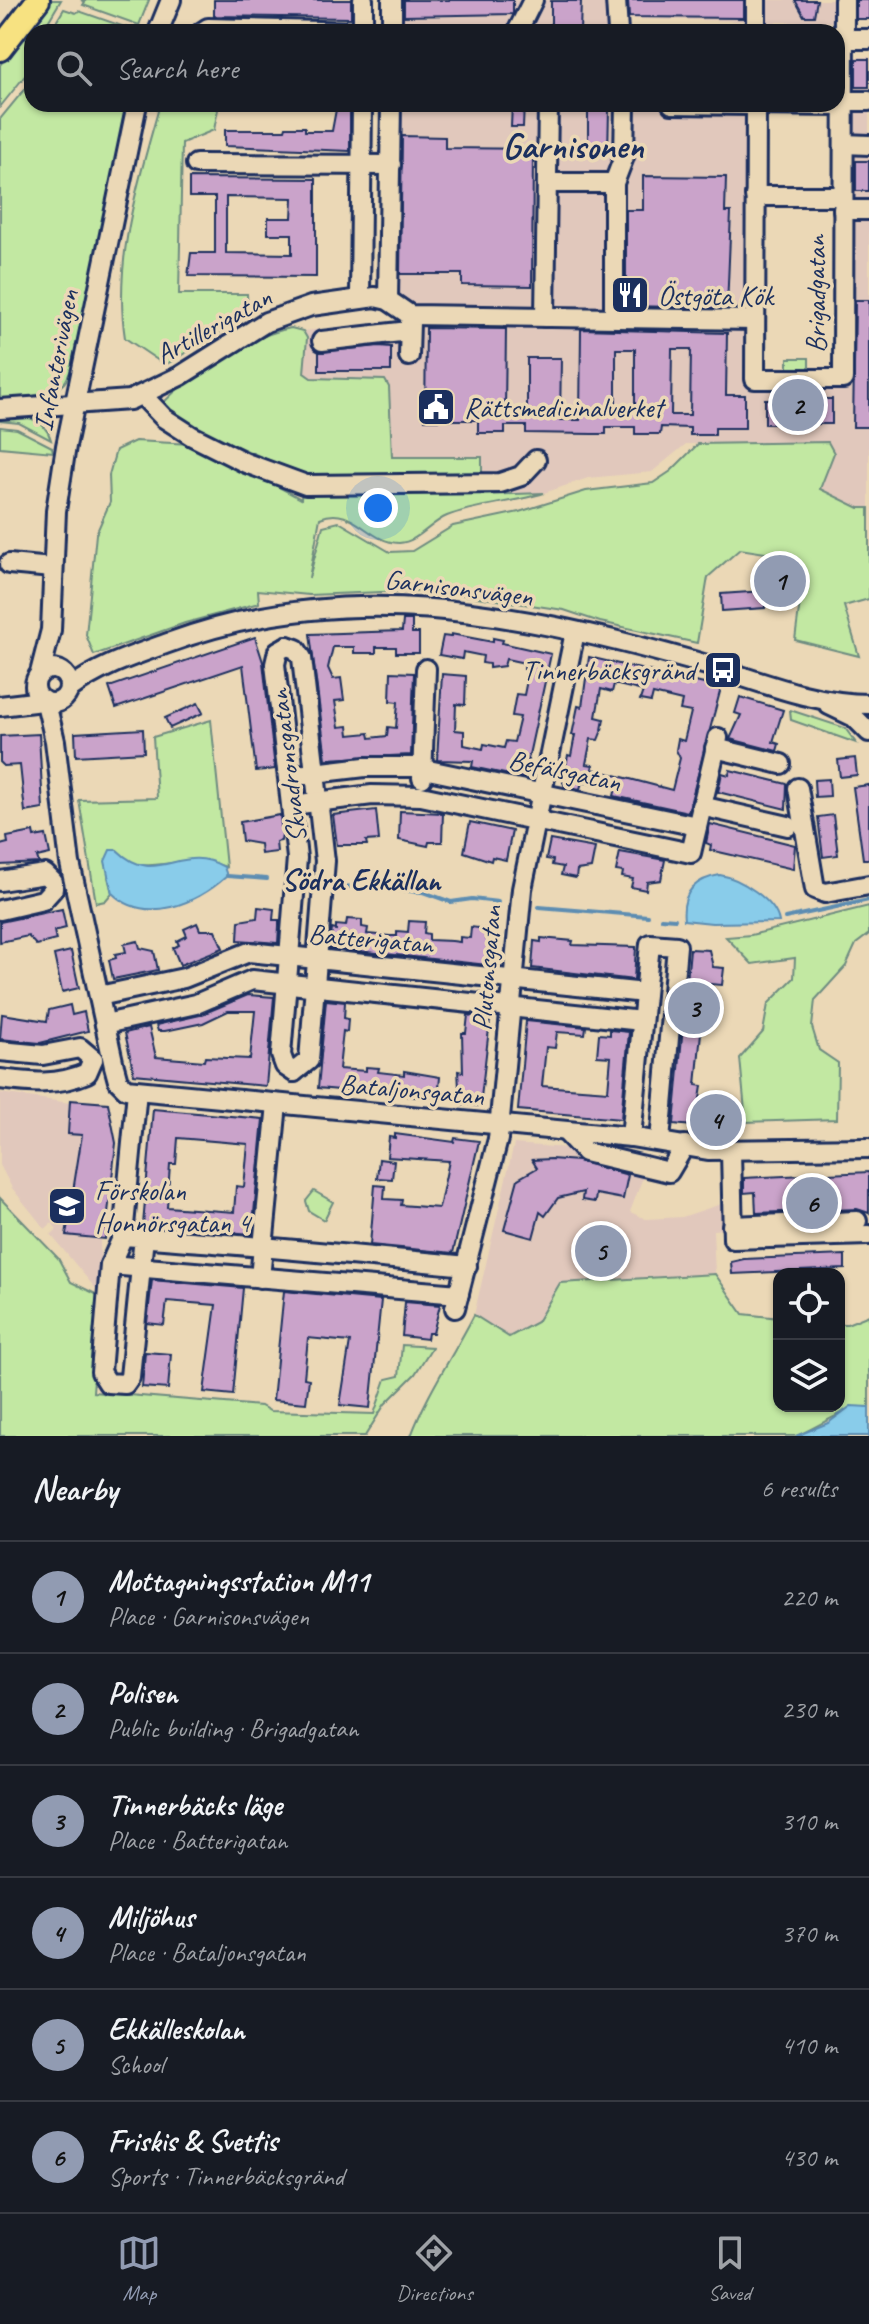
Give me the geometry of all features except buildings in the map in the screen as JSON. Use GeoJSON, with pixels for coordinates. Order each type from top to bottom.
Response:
{"type":"FeatureCollection","features":[{"type":"Feature","properties":{"kind":"main road"},"geometry":{"type":"LineString","coordinates":[[0,49],[38,0]]}},
{"type":"Feature","properties":{"kind":"street"},"geometry":{"type":"LineString","coordinates":[[161,24],[171,0]]}},
{"type":"Feature","properties":{"kind":"street"},"geometry":{"type":"LineString","coordinates":[[363,0],[363,24]]}},
{"type":"Feature","properties":{"kind":"street"},"geometry":{"type":"LineString","coordinates":[[392,0],[392,24]]}},
{"type":"Feature","properties":{"kind":"street"},"geometry":{"type":"LineString","coordinates":[[521,24],[533,0]]}},
{"type":"Feature","properties":{"kind":"street"},"geometry":{"type":"LineString","coordinates":[[616,0],[618,24]]}},
{"type":"Feature","properties":{"kind":"street"},"geometry":{"type":"LineString","coordinates":[[756,0],[756,24]]}},
{"type":"Feature","properties":{"kind":"street","name":"Brigadgatan"},"geometry":{"type":"LineString","coordinates":[[842,24],[844,0]]}},
{"type":"Feature","properties":{"kind":"street"},"geometry":{"type":"LineString","coordinates":[[845,39],[869,39]]}},
{"type":"Feature","properties":{"kind":"street"},"geometry":{"type":"LineString","coordinates":[[845,103],[869,101]]}},
{"type":"Feature","properties":{"kind":"street","name":"Infanterivägen"},"geometry":{"type":"LineString","coordinates":[[38,676],[51,630],[56,511],[74,406],[135,112]]}},
{"type":"Feature","properties":{"kind":"street"},"geometry":{"type":"LineString","coordinates":[[360,297],[362,112]]}},
{"type":"Feature","properties":{"kind":"street"},"geometry":{"type":"LineString","coordinates":[[388,300],[391,112]]}},
{"type":"Feature","properties":{"kind":"street"},"geometry":{"type":"LineString","coordinates":[[545,317],[548,112]]}},
{"type":"Feature","properties":{"kind":"street"},"geometry":{"type":"LineString","coordinates":[[614,317],[614,183],[624,157],[625,112]]}},
{"type":"Feature","properties":{"kind":"street","name":"Brigadgatan"},"geometry":{"type":"LineString","coordinates":[[756,112],[755,379],[843,379],[844,112]]}},
{"type":"Feature","properties":{"kind":"street"},"geometry":{"type":"LineString","coordinates":[[844,144],[869,145]]}},
{"type":"Feature","properties":{"kind":"street"},"geometry":{"type":"LineString","coordinates":[[196,164],[391,165]]}},
{"type":"Feature","properties":{"kind":"street"},"geometry":{"type":"LineString","coordinates":[[547,183],[614,183]]}},
{"type":"Feature","properties":{"kind":"street"},"geometry":{"type":"LineString","coordinates":[[755,196],[843,203],[869,210]]}},
{"type":"Feature","properties":{"kind":"street","name":"Artillerigatan"},"geometry":{"type":"LineString","coordinates":[[0,409],[114,403],[143,396],[266,322],[311,306],[360,297],[388,300],[410,323]]}},
{"type":"Feature","properties":{"kind":"street"},"geometry":{"type":"LineString","coordinates":[[322,341],[410,323],[545,317],[755,320]]}},
{"type":"Feature","properties":{"kind":"street"},"geometry":{"type":"LineString","coordinates":[[409,356],[410,323]]}},
{"type":"Feature","properties":{"kind":"street"},"geometry":{"type":"LineString","coordinates":[[143,396],[164,418],[192,436],[246,463],[306,485],[500,483],[521,476],[536,460]]}},
{"type":"Feature","properties":{"kind":"street"},"geometry":{"type":"LineString","coordinates":[[9,564],[52,568]]}},
{"type":"Feature","properties":{"kind":"street","name":"Garnisonsvägen"},"geometry":{"type":"LineString","coordinates":[[4,704],[57,689],[96,669],[199,632],[282,612],[353,605],[414,606],[575,632],[687,659],[815,697],[869,704]]}},
{"type":"Feature","properties":{"kind":"street","name":"Skvadronsgatan"},"geometry":{"type":"LineString","coordinates":[[282,612],[287,646]]}},
{"type":"Feature","properties":{"kind":"street","name":"Infanterivägen"},"geometry":{"type":"LineString","coordinates":[[51,630],[59,654],[57,689]]}},
{"type":"Feature","properties":{"kind":"street","name":"Plutonsgatan"},"geometry":{"type":"LineString","coordinates":[[332,1284],[457,1301],[500,1125],[522,889],[575,632]]}},
{"type":"Feature","properties":{"kind":"street","name":"Skvadronsgatan"},"geometry":{"type":"LineString","coordinates":[[260,1278],[284,1105],[294,1072],[309,1060],[325,861],[302,658],[296,649],[287,646],[278,651],[275,664],[297,858],[281,1055],[285,1066],[294,1072]]}},
{"type":"Feature","properties":{"kind":"street"},"geometry":{"type":"LineString","coordinates":[[0,1079],[41,1085],[58,1082],[87,1073],[102,1057],[105,1024],[73,878],[55,741],[57,689],[49,669],[38,676],[35,691],[57,689]]}},
{"type":"Feature","properties":{"kind":"street"},"geometry":{"type":"LineString","coordinates":[[421,796],[426,669]]}},
{"type":"Feature","properties":{"kind":"street","name":"Garnisonsvägen"},"geometry":{"type":"LineString","coordinates":[[4,704],[38,676]]}},
{"type":"Feature","properties":{"kind":"street","name":"Garnisonsvägen"},"geometry":{"type":"LineString","coordinates":[[815,697],[866,728]]}},
{"type":"Feature","properties":{"kind":"street"},"geometry":{"type":"LineString","coordinates":[[866,728],[861,715],[869,704]]}},
{"type":"Feature","properties":{"kind":"street"},"geometry":{"type":"LineString","coordinates":[[697,826],[717,743],[781,764]]}},
{"type":"Feature","properties":{"kind":"street","name":"Befälsgatan"},"geometry":{"type":"LineString","coordinates":[[289,776],[371,767],[422,768],[697,826],[691,853],[421,796],[372,795],[292,805]]}},
{"type":"Feature","properties":{"kind":"street"},"geometry":{"type":"LineString","coordinates":[[798,788],[815,889],[825,893],[869,885]]}},
{"type":"Feature","properties":{"kind":"street"},"geometry":{"type":"LineString","coordinates":[[701,806],[788,826]]}},
{"type":"Feature","properties":{"kind":"street"},"geometry":{"type":"LineString","coordinates":[[624,839],[630,812]]}},
{"type":"Feature","properties":{"kind":"street"},"geometry":{"type":"LineString","coordinates":[[0,881],[38,873],[53,882],[73,878]]}},
{"type":"Feature","properties":{"kind":"street"},"geometry":{"type":"LineString","coordinates":[[0,910],[43,900],[50,896],[53,882]]}},
{"type":"Feature","properties":{"kind":"street"},"geometry":{"type":"LineString","coordinates":[[631,1137],[650,944],[677,946],[660,1141]]}},
{"type":"Feature","properties":{"kind":"street","name":"Batterigatan"},"geometry":{"type":"LineString","coordinates":[[99,996],[184,978],[244,953],[645,993]]}},
{"type":"Feature","properties":{"kind":"street","name":"Batterigatan"},"geometry":{"type":"LineString","coordinates":[[105,1024],[196,1004],[245,982],[642,1021]]}},
{"type":"Feature","properties":{"kind":"street"},"geometry":{"type":"LineString","coordinates":[[0,1051],[43,1055],[80,1048],[102,1057],[126,1089],[137,1091],[123,1236],[110,1265],[101,1372],[104,1381],[122,1384],[129,1381],[144,1237]]}},
{"type":"Feature","properties":{"kind":"street","name":"Bataljonsgatan"},"geometry":{"type":"LineString","coordinates":[[137,1091],[631,1137],[731,1151],[869,1148]]}},
{"type":"Feature","properties":{"kind":"street"},"geometry":{"type":"LineString","coordinates":[[566,1132],[585,1152],[669,1172],[685,1145]]}},
{"type":"Feature","properties":{"kind":"street"},"geometry":{"type":"LineString","coordinates":[[731,1151],[733,1233],[863,1228]]}},
{"type":"Feature","properties":{"kind":"street"},"geometry":{"type":"LineString","coordinates":[[123,1236],[467,1266]]}},
{"type":"Feature","properties":{"kind":"street"},"geometry":{"type":"LineString","coordinates":[[110,1265],[332,1284],[352,1256]]}},
{"type":"Feature","properties":{"kind":"shaded area"},"geometry":{"type":"Polygon","coordinates":[[[397,0],[606,0],[606,24],[397,24],[397,0]]]}},
{"type":"Feature","properties":{"kind":"shaded area"},"geometry":{"type":"Polygon","coordinates":[[[622,0],[751,0],[750,21],[622,19],[622,0]]]}},
{"type":"Feature","properties":{"kind":"shaded area"},"geometry":{"type":"Polygon","coordinates":[[[763,0],[839,0],[839,22],[763,22],[763,0]]]}},
{"type":"Feature","properties":{"kind":"shaded area"},"geometry":{"type":"Polygon","coordinates":[[[852,57],[869,57],[869,508],[859,508],[819,489],[834,453],[827,442],[686,444],[652,472],[588,478],[544,493],[482,495],[482,457],[391,457],[389,387],[311,378],[304,373],[307,338],[303,331],[392,322],[741,325],[748,330],[749,385],[850,386],[852,57]]]}},
{"type":"Feature","properties":{"kind":"shaded area"},"geometry":{"type":"Polygon","coordinates":[[[396,112],[543,112],[536,309],[415,309],[397,297],[396,112]]]}},
{"type":"Feature","properties":{"kind":"shaded area"},"geometry":{"type":"Polygon","coordinates":[[[555,112],[751,112],[747,311],[555,309],[555,112]]]}},
{"type":"Feature","properties":{"kind":"shaded area","name":"Förskolan Honnörsgatan 4"},"geometry":{"type":"Polygon","coordinates":[[[0,1093],[70,1103],[115,1137],[106,1239],[100,1239],[101,1295],[51,1235],[57,1229],[52,1223],[45,1229],[12,1188],[0,1165],[0,1093]]]}},
{"type":"Feature","properties":{"kind":"shaded area"},"geometry":{"type":"Polygon","coordinates":[[[514,1144],[593,1150],[646,1169],[630,1212],[646,1219],[682,1217],[721,1204],[723,1229],[713,1230],[715,1274],[561,1283],[537,1322],[509,1337],[474,1315],[514,1144]]]}},
{"type":"Feature","properties":{"kind":"green space"},"geometry":{"type":"Polygon","coordinates":[[[51,0],[61,0],[47,24],[32,24],[51,0]]]}},
{"type":"Feature","properties":{"kind":"green space"},"geometry":{"type":"Polygon","coordinates":[[[81,0],[149,0],[139,24],[83,5],[85,2],[81,0]]]}},
{"type":"Feature","properties":{"kind":"green space"},"geometry":{"type":"Polygon","coordinates":[[[64,9],[116,24],[55,24],[64,9]]]}},
{"type":"Feature","properties":{"kind":"green space"},"geometry":{"type":"Polygon","coordinates":[[[24,34],[24,77],[0,107],[0,65],[24,34]]]}},
{"type":"Feature","properties":{"kind":"green space"},"geometry":{"type":"Polygon","coordinates":[[[24,90],[24,112],[130,112],[108,193],[83,324],[70,371],[64,383],[51,391],[0,401],[0,119],[24,90]]]}},
{"type":"Feature","properties":{"kind":"green space"},"geometry":{"type":"Polygon","coordinates":[[[158,112],[217,112],[214,130],[182,143],[179,294],[247,294],[248,315],[165,365],[125,338],[122,279],[125,249],[158,112]]]}},
{"type":"Feature","properties":{"kind":"green space"},"geometry":{"type":"Polygon","coordinates":[[[291,328],[303,331],[307,338],[304,373],[311,378],[385,380],[389,387],[392,457],[482,457],[482,480],[311,479],[169,416],[162,404],[205,369],[240,347],[291,328]]]}},
{"type":"Feature","properties":{"kind":"green space"},"geometry":{"type":"Polygon","coordinates":[[[788,358],[809,358],[809,373],[788,373],[788,358]]]}},
{"type":"Feature","properties":{"kind":"green space"},"geometry":{"type":"Polygon","coordinates":[[[0,416],[38,421],[51,440],[19,423],[0,421],[0,416]]]}},
{"type":"Feature","properties":{"kind":"green space"},"geometry":{"type":"Polygon","coordinates":[[[0,427],[17,429],[52,447],[53,452],[0,447],[0,427]]]}},
{"type":"Feature","properties":{"kind":"green space"},"geometry":{"type":"Polygon","coordinates":[[[135,441],[191,444],[301,499],[302,490],[482,488],[482,495],[544,493],[459,512],[441,519],[412,539],[399,543],[378,537],[342,516],[320,518],[309,578],[323,526],[339,522],[390,552],[412,551],[453,526],[519,512],[586,491],[653,483],[671,471],[698,444],[828,442],[834,453],[820,489],[859,508],[869,508],[869,599],[844,606],[859,656],[795,640],[800,602],[796,558],[740,549],[708,577],[697,643],[600,622],[564,610],[431,590],[309,595],[258,590],[259,603],[185,623],[94,655],[86,635],[96,534],[110,502],[109,475],[116,450],[135,441]]]}},
{"type":"Feature","properties":{"kind":"green space"},"geometry":{"type":"Polygon","coordinates":[[[790,710],[845,728],[856,743],[791,720],[790,710]]]}},
{"type":"Feature","properties":{"kind":"green space"},"geometry":{"type":"Polygon","coordinates":[[[211,720],[226,867],[200,861],[133,865],[117,850],[108,877],[112,893],[105,901],[96,903],[79,800],[157,798],[153,737],[211,720]]]}},
{"type":"Feature","properties":{"kind":"green space"},"geometry":{"type":"Polygon","coordinates":[[[869,906],[869,934],[856,944],[846,966],[815,1000],[812,1027],[819,1050],[838,1063],[837,1119],[746,1122],[740,1058],[763,1032],[768,1004],[794,978],[795,958],[752,964],[726,937],[751,935],[869,906]]]}},
{"type":"Feature","properties":{"kind":"green space"},"geometry":{"type":"Polygon","coordinates":[[[314,1191],[333,1202],[324,1220],[309,1211],[306,1201],[314,1191]]]}},
{"type":"Feature","properties":{"kind":"green space"},"geometry":{"type":"Polygon","coordinates":[[[0,1198],[58,1258],[71,1282],[100,1296],[93,1392],[261,1406],[270,1411],[374,1414],[386,1379],[399,1376],[402,1345],[432,1347],[415,1374],[385,1404],[365,1436],[0,1436],[0,1198]]]}},
{"type":"Feature","properties":{"kind":"green space"},"geometry":{"type":"Polygon","coordinates":[[[715,1274],[743,1314],[773,1317],[773,1412],[845,1412],[845,1324],[869,1315],[869,1407],[842,1413],[796,1436],[411,1436],[432,1390],[474,1315],[509,1337],[537,1322],[560,1283],[715,1274]]]}},
{"type":"Feature","properties":{"kind":"water"},"geometry":{"type":"Polygon","coordinates":[[[110,850],[117,850],[131,861],[144,865],[208,860],[224,867],[227,876],[186,902],[171,907],[140,908],[125,903],[112,893],[105,861],[110,850]]]}},
{"type":"Feature","properties":{"kind":"water"},"geometry":{"type":"Polygon","coordinates":[[[720,875],[756,892],[771,906],[779,922],[712,923],[684,920],[687,895],[703,880],[720,875]]]}},
{"type":"Feature","properties":{"kind":"water"},"geometry":{"type":"Polygon","coordinates":[[[851,1406],[869,1407],[869,1436],[796,1436],[828,1423],[851,1406]]]}},
{"type":"Feature","properties":{"kind":"waterway"},"geometry":{"type":"LineString","coordinates":[[227,876],[267,879]]}},
{"type":"Feature","properties":{"kind":"waterway"},"geometry":{"type":"LineString","coordinates":[[342,886],[423,892],[451,902],[472,899],[498,902]]}},
{"type":"Feature","properties":{"kind":"waterway"},"geometry":{"type":"LineString","coordinates":[[785,918],[869,900]]}},
{"type":"Feature","properties":{"kind":"waterway"},"geometry":{"type":"LineString","coordinates":[[539,907],[648,916]]}},
{"type":"Feature","properties":{"kind":"waterway"},"geometry":{"type":"LineString","coordinates":[[661,918],[675,919]]}},
{"type":"Feature","properties":{"kind":"place","name":"Östgöta Kök"},"geometry":{"type":"Point","coordinates":[630,295]}},
{"type":"Feature","properties":{"kind":"place","name":"Polisen"},"geometry":{"type":"Point","coordinates":[798,405]}},
{"type":"Feature","properties":{"kind":"place","name":"Rättsmedicinalverket"},"geometry":{"type":"Point","coordinates":[436,407]}},
{"type":"Feature","properties":{"kind":"place","name":"Mottagningsstation M11"},"geometry":{"type":"Point","coordinates":[780,581]}},
{"type":"Feature","properties":{"kind":"place","name":"Tinnerbäcksgränd"},"geometry":{"type":"Point","coordinates":[723,670]}},
{"type":"Feature","properties":{"kind":"place","name":"Tinnerbäcks läge"},"geometry":{"type":"Point","coordinates":[694,1008]}},
{"type":"Feature","properties":{"kind":"place","name":"Miljöhus"},"geometry":{"type":"Point","coordinates":[716,1120]}},
{"type":"Feature","properties":{"kind":"place","name":"Friskis & Svettis"},"geometry":{"type":"Point","coordinates":[812,1203]}},
{"type":"Feature","properties":{"kind":"place","name":"Förskolan Honnörsgatan 4"},"geometry":{"type":"Point","coordinates":[67,1206]}},
{"type":"Feature","properties":{"kind":"place","name":"Ekkälleskolan"},"geometry":{"type":"Point","coordinates":[601,1251]}},
{"type":"Feature","properties":{"kind":"district","name":"Garnisonen"},"geometry":{"type":"Point","coordinates":[573,145]}},
{"type":"Feature","properties":{"kind":"district","name":"Södra Ekkällan"},"geometry":{"type":"Point","coordinates":[361,880]}}]}
